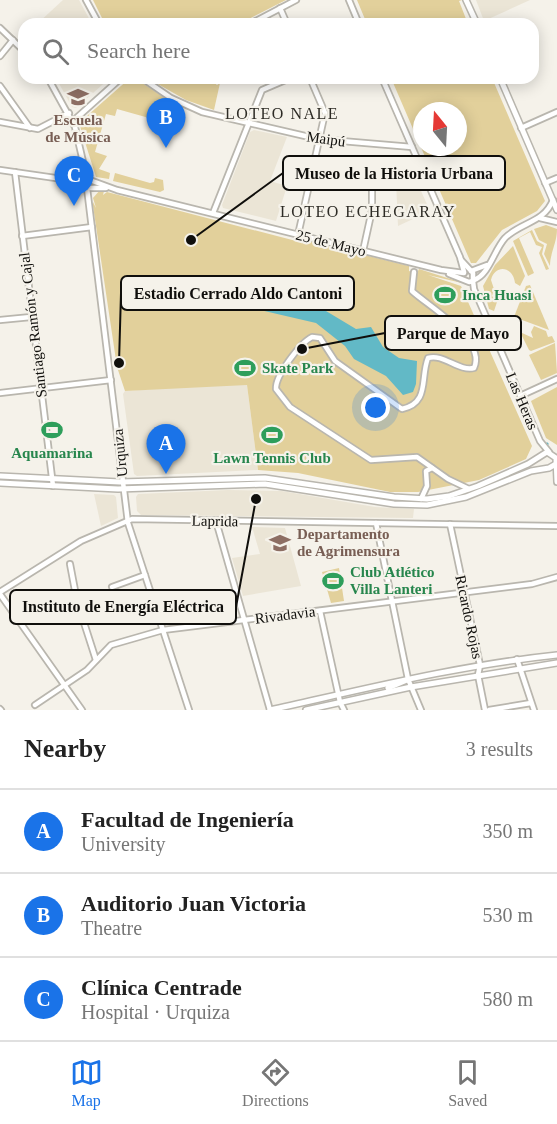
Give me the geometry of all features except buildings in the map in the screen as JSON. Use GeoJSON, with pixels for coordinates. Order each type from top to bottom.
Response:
{"type":"FeatureCollection","features":[{"type":"Feature","properties":{"kind":"main road"},"geometry":{"type":"LineString","coordinates":[[466,0],[474,18]]}},
{"type":"Feature","properties":{"kind":"main road"},"geometry":{"type":"LineString","coordinates":[[503,84],[557,210]]}},
{"type":"Feature","properties":{"kind":"main road"},"geometry":{"type":"LineString","coordinates":[[0,476],[124,486],[265,478],[421,499],[449,496],[469,489],[528,465],[542,454],[552,452],[556,458],[557,482]]}},
{"type":"Feature","properties":{"kind":"main road"},"geometry":{"type":"LineString","coordinates":[[542,454],[540,463],[546,468]]}},
{"type":"Feature","properties":{"kind":"main road"},"geometry":{"type":"LineString","coordinates":[[0,483],[53,486],[265,484],[394,504],[427,505],[461,499],[531,471],[546,468],[556,462]]}},
{"type":"Feature","properties":{"kind":"main road"},"geometry":{"type":"LineString","coordinates":[[270,710],[408,679],[508,660],[557,656]]}},
{"type":"Feature","properties":{"kind":"main road"},"geometry":{"type":"LineString","coordinates":[[478,675],[486,668],[508,660]]}},
{"type":"Feature","properties":{"kind":"main road"},"geometry":{"type":"LineString","coordinates":[[306,710],[411,687],[519,667],[557,663]]}},
{"type":"Feature","properties":{"kind":"main road"},"geometry":{"type":"LineString","coordinates":[[379,694],[408,679]]}},
{"type":"Feature","properties":{"kind":"main road"},"geometry":{"type":"LineString","coordinates":[[340,702],[368,688]]}},
{"type":"Feature","properties":{"kind":"street"},"geometry":{"type":"LineString","coordinates":[[86,0],[96,18]]}},
{"type":"Feature","properties":{"kind":"street"},"geometry":{"type":"LineString","coordinates":[[261,18],[296,0]]}},
{"type":"Feature","properties":{"kind":"street"},"geometry":{"type":"LineString","coordinates":[[348,0],[356,18]]}},
{"type":"Feature","properties":{"kind":"street"},"geometry":{"type":"LineString","coordinates":[[280,8],[284,18]]}},
{"type":"Feature","properties":{"kind":"street"},"geometry":{"type":"LineString","coordinates":[[0,28],[18,45]]}},
{"type":"Feature","properties":{"kind":"street"},"geometry":{"type":"LineString","coordinates":[[0,56],[13,40]]}},
{"type":"Feature","properties":{"kind":"street"},"geometry":{"type":"LineString","coordinates":[[52,84],[69,113],[88,188]]}},
{"type":"Feature","properties":{"kind":"street"},"geometry":{"type":"LineString","coordinates":[[72,122],[114,84]]}},
{"type":"Feature","properties":{"kind":"street","name":"Maipú"},"geometry":{"type":"LineString","coordinates":[[153,84],[189,107],[249,123],[319,140],[412,147]]}},
{"type":"Feature","properties":{"kind":"street"},"geometry":{"type":"LineString","coordinates":[[213,213],[262,90],[276,84]]}},
{"type":"Feature","properties":{"kind":"street"},"geometry":{"type":"LineString","coordinates":[[298,235],[325,113],[313,84]]}},
{"type":"Feature","properties":{"kind":"street"},"geometry":{"type":"LineString","coordinates":[[385,84],[460,257],[466,281],[474,280],[483,274],[508,235],[540,218],[553,200]]}},
{"type":"Feature","properties":{"kind":"street"},"geometry":{"type":"LineString","coordinates":[[0,86],[30,128]]}},
{"type":"Feature","properties":{"kind":"street"},"geometry":{"type":"LineString","coordinates":[[521,128],[557,112]]}},
{"type":"Feature","properties":{"kind":"street"},"geometry":{"type":"LineString","coordinates":[[0,122],[38,129],[69,113]]}},
{"type":"Feature","properties":{"kind":"street","name":"25 de Mayo"},"geometry":{"type":"LineString","coordinates":[[0,170],[87,180],[298,235],[441,270],[464,273]]}},
{"type":"Feature","properties":{"kind":"street","name":"Santiago Ramón y Cajal"},"geometry":{"type":"LineString","coordinates":[[15,172],[53,486]]}},
{"type":"Feature","properties":{"kind":"street"},"geometry":{"type":"LineString","coordinates":[[545,183],[557,178]]}},
{"type":"Feature","properties":{"kind":"street"},"geometry":{"type":"LineString","coordinates":[[87,180],[88,188]]}},
{"type":"Feature","properties":{"kind":"street"},"geometry":{"type":"LineString","coordinates":[[363,251],[372,210],[372,184]]}},
{"type":"Feature","properties":{"kind":"street","name":"25 de Mayo"},"geometry":{"type":"LineString","coordinates":[[88,188],[116,189]]}},
{"type":"Feature","properties":{"kind":"street","name":"Urquiza"},"geometry":{"type":"LineString","coordinates":[[88,188],[128,521],[189,710]]}},
{"type":"Feature","properties":{"kind":"street"},"geometry":{"type":"LineString","coordinates":[[540,218],[557,222]]}},
{"type":"Feature","properties":{"kind":"street"},"geometry":{"type":"LineString","coordinates":[[22,236],[92,227]]}},
{"type":"Feature","properties":{"kind":"street"},"geometry":{"type":"LineString","coordinates":[[460,257],[470,270]]}},
{"type":"Feature","properties":{"kind":"street"},"geometry":{"type":"LineString","coordinates":[[464,273],[487,265]]}},
{"type":"Feature","properties":{"kind":"street","name":"25 de Mayo"},"geometry":{"type":"LineString","coordinates":[[441,270],[466,281]]}},
{"type":"Feature","properties":{"kind":"street","name":"Las Heras"},"geometry":{"type":"LineString","coordinates":[[470,270],[474,280],[474,289],[540,441],[552,452]]}},
{"type":"Feature","properties":{"kind":"street"},"geometry":{"type":"LineString","coordinates":[[414,272],[412,291],[447,317],[462,332],[476,357],[474,368],[466,369],[436,357],[428,358],[422,394],[411,405],[402,408],[335,360],[320,338],[312,337],[305,341],[278,378],[276,389],[290,407],[371,460],[414,456],[469,489]]}},
{"type":"Feature","properties":{"kind":"street"},"geometry":{"type":"LineString","coordinates":[[0,320],[32,317]]}},
{"type":"Feature","properties":{"kind":"street"},"geometry":{"type":"LineString","coordinates":[[520,396],[557,379]]}},
{"type":"Feature","properties":{"kind":"street"},"geometry":{"type":"LineString","coordinates":[[0,393],[111,380]]}},
{"type":"Feature","properties":{"kind":"street"},"geometry":{"type":"LineString","coordinates":[[421,499],[427,486],[426,471],[432,468]]}},
{"type":"Feature","properties":{"kind":"street","name":"Laprida"},"geometry":{"type":"LineString","coordinates":[[0,593],[79,542],[128,521],[557,525]]}},
{"type":"Feature","properties":{"kind":"street"},"geometry":{"type":"LineString","coordinates":[[216,521],[270,710]]}},
{"type":"Feature","properties":{"kind":"street"},"geometry":{"type":"LineString","coordinates":[[375,523],[408,679],[421,710]]}},
{"type":"Feature","properties":{"kind":"street","name":"Ricardo Rojas"},"geometry":{"type":"LineString","coordinates":[[450,524],[480,666],[478,675],[485,710]]}},
{"type":"Feature","properties":{"kind":"street"},"geometry":{"type":"LineString","coordinates":[[70,564],[77,601],[96,660]]}},
{"type":"Feature","properties":{"kind":"street"},"geometry":{"type":"LineString","coordinates":[[112,587],[145,575]]}},
{"type":"Feature","properties":{"kind":"street","name":"Rivadavia"},"geometry":{"type":"LineString","coordinates":[[35,705],[87,670],[112,644],[163,630],[532,584],[557,577]]}},
{"type":"Feature","properties":{"kind":"street"},"geometry":{"type":"LineString","coordinates":[[0,593],[82,710]]}},
{"type":"Feature","properties":{"kind":"street"},"geometry":{"type":"LineString","coordinates":[[12,611],[33,597]]}},
{"type":"Feature","properties":{"kind":"street"},"geometry":{"type":"LineString","coordinates":[[320,610],[338,695],[344,710]]}},
{"type":"Feature","properties":{"kind":"street"},"geometry":{"type":"LineString","coordinates":[[517,660],[534,710]]}},
{"type":"Feature","properties":{"kind":"street"},"geometry":{"type":"LineString","coordinates":[[489,710],[531,703]]}},
{"type":"Feature","properties":{"kind":"shaded area"},"geometry":{"type":"Polygon","coordinates":[[[63,0],[79,0],[89,18],[44,18],[63,0]]]}},
{"type":"Feature","properties":{"kind":"shaded area"},"geometry":{"type":"Polygon","coordinates":[[[93,0],[286,0],[251,18],[102,18],[93,0]]]}},
{"type":"Feature","properties":{"kind":"shaded area"},"geometry":{"type":"Polygon","coordinates":[[[357,0],[462,0],[459,1],[466,18],[364,18],[357,0]]]}},
{"type":"Feature","properties":{"kind":"shaded area"},"geometry":{"type":"Polygon","coordinates":[[[476,0],[530,0],[491,18],[483,18],[476,0]]]}},
{"type":"Feature","properties":{"kind":"shaded area","name":"Escuela de Música"},"geometry":{"type":"Polygon","coordinates":[[[59,84],[103,84],[76,108],[72,107],[59,84]]]}},
{"type":"Feature","properties":{"kind":"shaded area"},"geometry":{"type":"Polygon","coordinates":[[[123,84],[144,84],[178,107],[174,125],[117,109],[115,116],[106,114],[95,152],[107,156],[99,169],[110,173],[109,179],[96,177],[79,123],[123,84]]]}},
{"type":"Feature","properties":{"kind":"shaded area"},"geometry":{"type":"Polygon","coordinates":[[[158,84],[220,84],[214,110],[186,100],[158,84]]]}},
{"type":"Feature","properties":{"kind":"shaded area"},"geometry":{"type":"Polygon","coordinates":[[[394,84],[495,84],[545,201],[537,211],[502,230],[476,263],[471,263],[425,156],[467,156],[467,102],[413,102],[413,129],[394,84]]]}},
{"type":"Feature","properties":{"kind":"shaded area"},"geometry":{"type":"Polygon","coordinates":[[[254,130],[287,137],[270,181],[287,186],[276,221],[223,208],[222,205],[250,132],[254,130]]]}},
{"type":"Feature","properties":{"kind":"shaded area"},"geometry":{"type":"Polygon","coordinates":[[[115,173],[150,183],[154,182],[155,178],[163,180],[164,190],[160,192],[113,181],[115,173]]]}},
{"type":"Feature","properties":{"kind":"shaded area"},"geometry":{"type":"Polygon","coordinates":[[[396,181],[417,182],[430,211],[398,226],[396,181]]]}},
{"type":"Feature","properties":{"kind":"shaded area"},"geometry":{"type":"Polygon","coordinates":[[[100,190],[104,191],[103,195],[107,192],[323,248],[300,242],[300,239],[409,266],[409,271],[417,273],[419,269],[462,283],[428,275],[461,286],[532,446],[526,459],[479,480],[418,492],[390,492],[298,473],[258,470],[247,385],[125,391],[117,367],[93,206],[93,202],[96,208],[93,198],[100,190]]]}},
{"type":"Feature","properties":{"kind":"shaded area"},"geometry":{"type":"Polygon","coordinates":[[[546,225],[557,229],[550,266],[544,254],[547,244],[539,240],[534,229],[546,225]]]}},
{"type":"Feature","properties":{"kind":"shaded area"},"geometry":{"type":"Polygon","coordinates":[[[532,230],[537,241],[544,245],[542,254],[549,269],[546,270],[539,253],[542,247],[536,245],[530,232],[519,238],[534,273],[528,276],[513,241],[532,230]]]}},
{"type":"Feature","properties":{"kind":"shaded area"},"geometry":{"type":"Polygon","coordinates":[[[513,246],[525,276],[520,286],[515,283],[514,277],[508,270],[496,271],[491,280],[494,289],[492,296],[497,302],[494,311],[489,309],[483,286],[495,265],[513,246]]]}},
{"type":"Feature","properties":{"kind":"shaded area"},"geometry":{"type":"Polygon","coordinates":[[[530,285],[549,330],[514,317],[526,286],[530,285]]]}},
{"type":"Feature","properties":{"kind":"shaded area"},"geometry":{"type":"Polygon","coordinates":[[[534,326],[546,331],[548,337],[552,336],[555,342],[529,350],[520,332],[533,338],[531,332],[534,326]]]}},
{"type":"Feature","properties":{"kind":"shaded area"},"geometry":{"type":"Polygon","coordinates":[[[555,343],[557,373],[541,380],[529,355],[555,343]]]}},
{"type":"Feature","properties":{"kind":"shaded area"},"geometry":{"type":"Polygon","coordinates":[[[167,383],[247,385],[258,470],[137,476],[134,474],[123,394],[125,391],[166,388],[167,383]]]}},
{"type":"Feature","properties":{"kind":"shaded area"},"geometry":{"type":"Polygon","coordinates":[[[557,387],[557,445],[546,438],[531,401],[557,387]]]}},
{"type":"Feature","properties":{"kind":"shaded area"},"geometry":{"type":"Polygon","coordinates":[[[228,490],[282,491],[375,507],[414,509],[413,518],[141,515],[137,511],[136,497],[138,494],[228,490]]]}},
{"type":"Feature","properties":{"kind":"shaded area"},"geometry":{"type":"Polygon","coordinates":[[[94,494],[116,497],[118,518],[101,526],[94,494]]]}},
{"type":"Feature","properties":{"kind":"shaded area"},"geometry":{"type":"Polygon","coordinates":[[[252,527],[285,528],[301,586],[243,596],[232,558],[260,554],[252,527]]]}},
{"type":"Feature","properties":{"kind":"shaded area","name":"Club Atlético Villa Lanteri"},"geometry":{"type":"Polygon","coordinates":[[[339,568],[344,601],[331,603],[322,572],[339,568]]]}},
{"type":"Feature","properties":{"kind":"water"},"geometry":{"type":"Polygon","coordinates":[[[295,277],[299,296],[306,305],[326,311],[356,329],[371,327],[383,347],[399,358],[417,361],[416,384],[413,392],[403,395],[386,376],[354,359],[345,346],[316,323],[260,310],[258,300],[266,285],[287,282],[287,279],[295,277]]]}},
{"type":"Feature","properties":{"kind":"place","name":"Escuela de Música"},"geometry":{"type":"Point","coordinates":[78,97]}},
{"type":"Feature","properties":{"kind":"place","name":"Auditorio Juan Victoria"},"geometry":{"type":"Point","coordinates":[166,148]}},
{"type":"Feature","properties":{"kind":"place","name":"Clínica Centrade"},"geometry":{"type":"Point","coordinates":[74,206]}},
{"type":"Feature","properties":{"kind":"place","name":"Museo de la Historia Urbana"},"geometry":{"type":"Point","coordinates":[191,240]}},
{"type":"Feature","properties":{"kind":"place","name":"Inca Huasi"},"geometry":{"type":"Point","coordinates":[445,295]}},
{"type":"Feature","properties":{"kind":"place","name":"Parque de Mayo"},"geometry":{"type":"Point","coordinates":[302,349]}},
{"type":"Feature","properties":{"kind":"place","name":"Estadio Cerrado Aldo Cantoni"},"geometry":{"type":"Point","coordinates":[119,363]}},
{"type":"Feature","properties":{"kind":"place","name":"Skate Park"},"geometry":{"type":"Point","coordinates":[245,368]}},
{"type":"Feature","properties":{"kind":"place","name":"Aquamarina"},"geometry":{"type":"Point","coordinates":[52,430]}},
{"type":"Feature","properties":{"kind":"place","name":"Lawn Tennis Club"},"geometry":{"type":"Point","coordinates":[272,435]}},
{"type":"Feature","properties":{"kind":"place","name":"Facultad de Ingeniería"},"geometry":{"type":"Point","coordinates":[166,474]}},
{"type":"Feature","properties":{"kind":"place","name":"Instituto de Energía Eléctrica"},"geometry":{"type":"Point","coordinates":[256,499]}},
{"type":"Feature","properties":{"kind":"place","name":"Departamento de Agrimensura"},"geometry":{"type":"Point","coordinates":[280,543]}},
{"type":"Feature","properties":{"kind":"place","name":"Club Atlético Villa Lanteri"},"geometry":{"type":"Point","coordinates":[333,581]}},
{"type":"Feature","properties":{"kind":"district","name":"LOTEO NALE"},"geometry":{"type":"Point","coordinates":[282,113]}},
{"type":"Feature","properties":{"kind":"district","name":"LOTEO ECHEGARAY"},"geometry":{"type":"Point","coordinates":[368,211]}}]}
